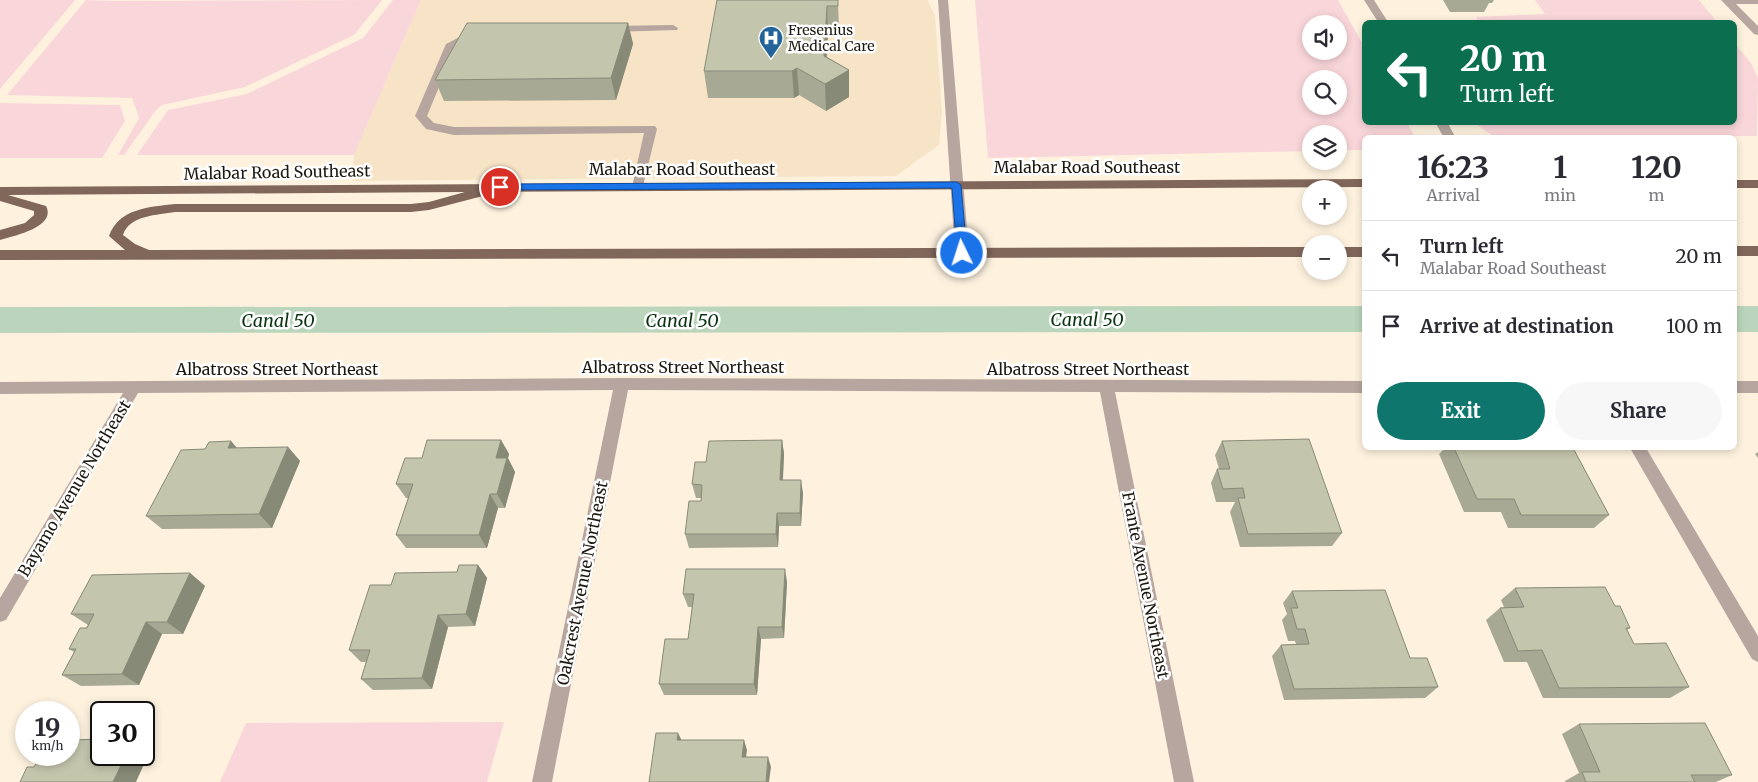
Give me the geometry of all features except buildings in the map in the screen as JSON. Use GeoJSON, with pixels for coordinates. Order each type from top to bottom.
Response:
{"type":"FeatureCollection","features":[{"type":"Feature","properties":{"kind":"main road","name":"Malabar Road Southeast"},"geometry":{"type":"LineString","coordinates":[[0,192],[500,187],[1362,183]]}},
{"type":"Feature","properties":{"kind":"main road"},"geometry":{"type":"LineString","coordinates":[[1737,184],[1758,184]]}},
{"type":"Feature","properties":{"kind":"main road"},"geometry":{"type":"LineString","coordinates":[[150,255],[130,246],[116,236],[117,228],[124,221],[141,214],[176,208],[410,208],[429,206],[500,187]]}},
{"type":"Feature","properties":{"kind":"main road"},"geometry":{"type":"LineString","coordinates":[[0,197],[26,203],[41,209],[40,217],[30,226],[0,235]]}},
{"type":"Feature","properties":{"kind":"main road"},"geometry":{"type":"LineString","coordinates":[[1737,251],[1758,251]]}},
{"type":"Feature","properties":{"kind":"main road"},"geometry":{"type":"LineString","coordinates":[[0,255],[1302,252]]}},
{"type":"Feature","properties":{"kind":"main road"},"geometry":{"type":"LineString","coordinates":[[1347,252],[1362,252]]}},
{"type":"Feature","properties":{"kind":"street"},"geometry":{"type":"LineString","coordinates":[[943,0],[962,253]]}},
{"type":"Feature","properties":{"kind":"street"},"geometry":{"type":"LineString","coordinates":[[1370,0],[1382,20]]}},
{"type":"Feature","properties":{"kind":"street"},"geometry":{"type":"LineString","coordinates":[[1726,0],[1758,1]]}},
{"type":"Feature","properties":{"kind":"street"},"geometry":{"type":"LineString","coordinates":[[1726,0],[1758,32]]}},
{"type":"Feature","properties":{"kind":"street"},"geometry":{"type":"LineString","coordinates":[[595,29],[673,28]]}},
{"type":"Feature","properties":{"kind":"street"},"geometry":{"type":"LineString","coordinates":[[488,30],[471,33],[451,44],[422,116],[430,126],[454,132],[651,129],[638,187]]}},
{"type":"Feature","properties":{"kind":"street","name":"Albatross Street Northeast"},"geometry":{"type":"LineString","coordinates":[[0,388],[622,384],[1362,387]]}},
{"type":"Feature","properties":{"kind":"street","name":"Oakcrest Avenue Northeast"},"geometry":{"type":"LineString","coordinates":[[542,782],[622,384]]}},
{"type":"Feature","properties":{"kind":"street","name":"Bayamo Avenue Northeast"},"geometry":{"type":"LineString","coordinates":[[0,614],[134,387]]}},
{"type":"Feature","properties":{"kind":"street","name":"Frante Avenue Northeast"},"geometry":{"type":"LineString","coordinates":[[1107,387],[1184,782]]}},
{"type":"Feature","properties":{"kind":"street"},"geometry":{"type":"LineString","coordinates":[[1737,387],[1758,387]]}},
{"type":"Feature","properties":{"kind":"street"},"geometry":{"type":"LineString","coordinates":[[1639,450],[1758,653]]}},
{"type":"Feature","properties":{"kind":"shaded area"},"geometry":{"type":"Polygon","coordinates":[[[0,0],[75,0],[0,89],[0,0]]]}},
{"type":"Feature","properties":{"kind":"shaded area"},"geometry":{"type":"Polygon","coordinates":[[[86,0],[382,0],[354,35],[245,87],[162,105],[156,110],[124,155],[118,155],[139,118],[132,98],[7,95],[86,0]]]}},
{"type":"Feature","properties":{"kind":"shaded area"},"geometry":{"type":"Polygon","coordinates":[[[393,0],[421,0],[354,155],[137,155],[168,110],[247,94],[363,38],[393,0]]]}},
{"type":"Feature","properties":{"kind":"shaded area"},"geometry":{"type":"Polygon","coordinates":[[[421,0],[928,0],[935,15],[942,111],[939,145],[896,176],[352,181],[354,155],[421,0]]]}},
{"type":"Feature","properties":{"kind":"shaded area"},"geometry":{"type":"Polygon","coordinates":[[[975,0],[1338,0],[1346,15],[1302,15],[1302,60],[1347,60],[1347,16],[1362,43],[1362,125],[1408,125],[1414,135],[1362,135],[1362,150],[1347,150],[1347,125],[1302,125],[1302,151],[988,158],[975,0]]]}},
{"type":"Feature","properties":{"kind":"shaded area"},"geometry":{"type":"Polygon","coordinates":[[[1535,0],[1699,0],[1715,20],[1478,20],[1476,17],[1545,14],[1535,0]]]}},
{"type":"Feature","properties":{"kind":"shaded area"},"geometry":{"type":"Polygon","coordinates":[[[1737,46],[1751,63],[1758,78],[1757,136],[1492,135],[1477,125],[1737,125],[1737,46]]]}},
{"type":"Feature","properties":{"kind":"shaded area"},"geometry":{"type":"Polygon","coordinates":[[[0,103],[120,105],[125,121],[102,158],[0,158],[0,103]]]}},
{"type":"Feature","properties":{"kind":"shaded area"},"geometry":{"type":"Polygon","coordinates":[[[504,722],[487,782],[220,782],[246,723],[504,722]]]}},
{"type":"Feature","properties":{"kind":"waterway","name":"Canal 50"},"geometry":{"type":"LineString","coordinates":[[0,320],[1362,319]]}},
{"type":"Feature","properties":{"kind":"waterway","name":"Canal 50"},"geometry":{"type":"LineString","coordinates":[[1737,319],[1758,319]]}},
{"type":"Feature","properties":{"kind":"place","name":"Fresenius Medical Care"},"geometry":{"type":"Point","coordinates":[771,59]}},
{"type":"Feature","properties":{"kind":"route"},"geometry":{"type":"LineString","coordinates":[[500,187],[957,185],[962,253]]}}]}
